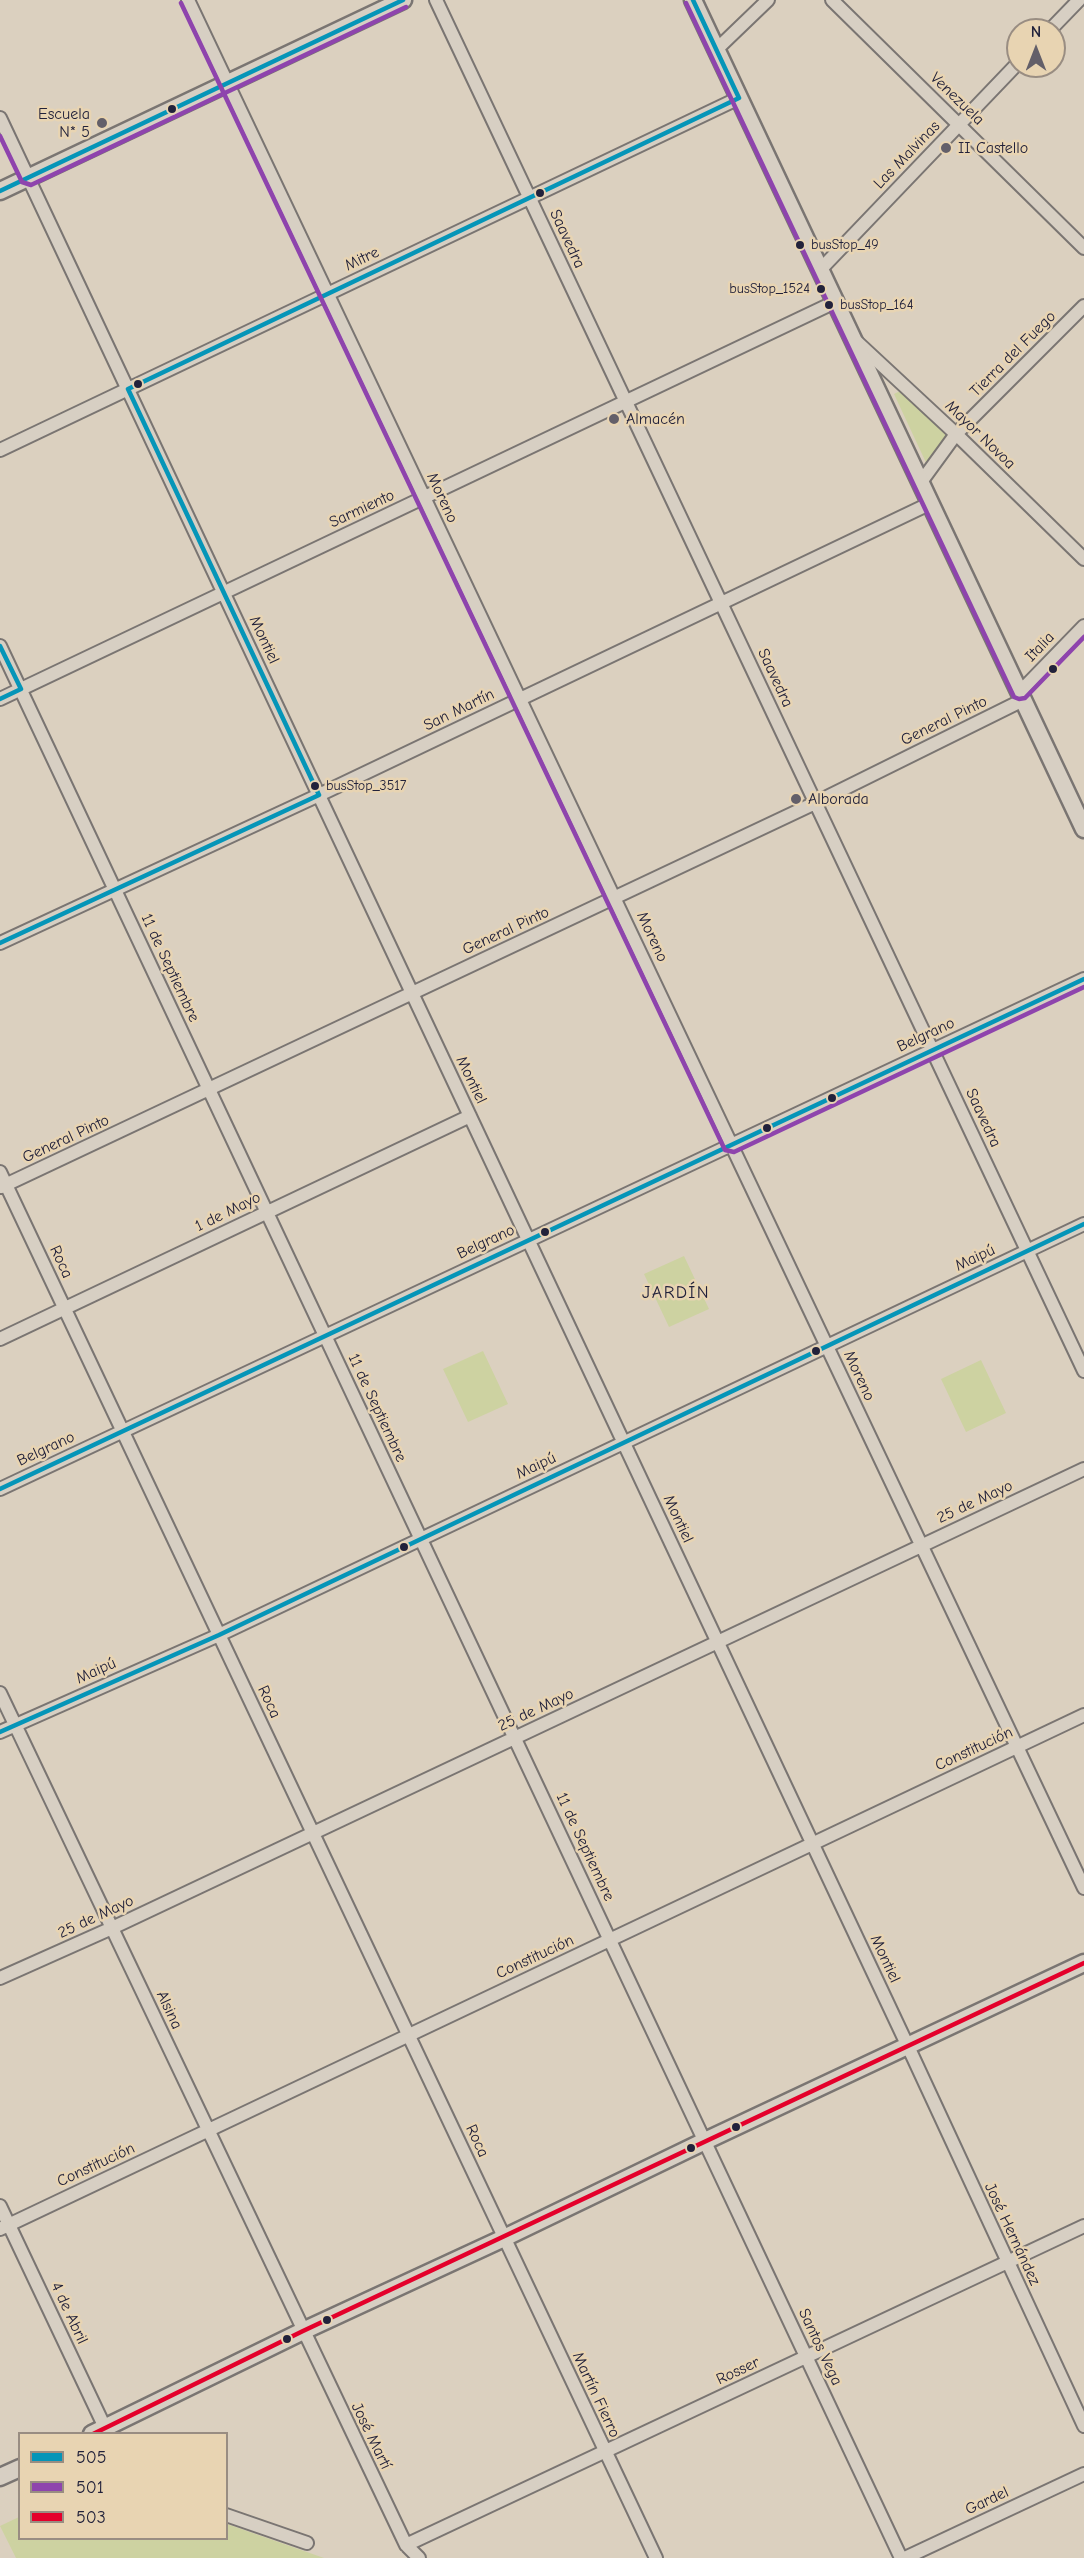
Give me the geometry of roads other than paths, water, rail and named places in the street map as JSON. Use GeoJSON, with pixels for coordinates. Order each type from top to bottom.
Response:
{"type":"FeatureCollection","features":[{"type":"Feature","properties":{"kind":"main road"},"geometry":{"type":"LineString","coordinates":[[0,191],[403,0]]}},
{"type":"Feature","properties":{"kind":"main road"},"geometry":{"type":"LineString","coordinates":[[693,0],[1084,829]]}},
{"type":"Feature","properties":{"kind":"main road"},"geometry":{"type":"LineString","coordinates":[[104,2432],[910,2050],[1084,1963]]}},
{"type":"Feature","properties":{"kind":"main road"},"geometry":{"type":"LineString","coordinates":[[910,2050],[1084,1973]]}},
{"type":"Feature","properties":{"kind":"main road"},"geometry":{"type":"LineString","coordinates":[[0,2477],[18,2469]]}},
{"type":"Feature","properties":{"kind":"main road"},"geometry":{"type":"LineString","coordinates":[[0,2486],[18,2478]]}},
{"type":"Feature","properties":{"kind":"street","name":"Moreno"},"geometry":{"type":"LineString","coordinates":[[188,0],[1084,1888]]}},
{"type":"Feature","properties":{"kind":"street","name":"Saavedra"},"geometry":{"type":"LineString","coordinates":[[436,0],[1084,1371]]}},
{"type":"Feature","properties":{"kind":"street"},"geometry":{"type":"LineString","coordinates":[[716,50],[768,0]]}},
{"type":"Feature","properties":{"kind":"street","name":"Venezuela"},"geometry":{"type":"LineString","coordinates":[[832,0],[1084,248]]}},
{"type":"Feature","properties":{"kind":"street"},"geometry":{"type":"LineString","coordinates":[[1062,18],[1079,0]]}},
{"type":"Feature","properties":{"kind":"street","name":"Las Malvinas"},"geometry":{"type":"LineString","coordinates":[[820,270],[1006,75]]}},
{"type":"Feature","properties":{"kind":"street","name":"Mitre"},"geometry":{"type":"LineString","coordinates":[[0,450],[739,98]]}},
{"type":"Feature","properties":{"kind":"street","name":"Montiel"},"geometry":{"type":"LineString","coordinates":[[0,118],[910,2050]]}},
{"type":"Feature","properties":{"kind":"street","name":"Sarmiento"},"geometry":{"type":"LineString","coordinates":[[0,699],[835,302]]}},
{"type":"Feature","properties":{"kind":"street","name":"Tierra del Fuego"},"geometry":{"type":"LineString","coordinates":[[921,482],[956,434],[1084,306]]}},
{"type":"Feature","properties":{"kind":"street","name":"Mayor Novoa"},"geometry":{"type":"LineString","coordinates":[[852,337],[956,434],[1084,559]]}},
{"type":"Feature","properties":{"kind":"street","name":"San Martín"},"geometry":{"type":"LineString","coordinates":[[0,943],[319,795],[931,503]]}},
{"type":"Feature","properties":{"kind":"street","name":"Italia"},"geometry":{"type":"LineString","coordinates":[[1022,696],[1084,626]]}},
{"type":"Feature","properties":{"kind":"street","name":"11 de Septiembre"},"geometry":{"type":"LineString","coordinates":[[0,645],[707,2146]]}},
{"type":"Feature","properties":{"kind":"street","name":"General Pinto"},"geometry":{"type":"LineString","coordinates":[[3,1186],[209,1091],[815,802],[1022,696]]}},
{"type":"Feature","properties":{"kind":"street","name":"Belgrano"},"geometry":{"type":"LineString","coordinates":[[0,1489],[1084,979]]}},
{"type":"Feature","properties":{"kind":"street","name":"1 de Mayo"},"geometry":{"type":"LineString","coordinates":[[0,1339],[470,1116]]}},
{"type":"Feature","properties":{"kind":"street","name":"Roca"},"geometry":{"type":"LineString","coordinates":[[0,1172],[3,1186],[65,1308],[506,2242]]}},
{"type":"Feature","properties":{"kind":"street","name":"Maipú"},"geometry":{"type":"LineString","coordinates":[[0,1732],[219,1635],[1084,1224]]}},
{"type":"Feature","properties":{"kind":"street","name":"25 de Mayo"},"geometry":{"type":"LineString","coordinates":[[0,1978],[112,1928],[1084,1468]]}},
{"type":"Feature","properties":{"kind":"street","name":"Alsina"},"geometry":{"type":"LineString","coordinates":[[0,1693],[305,2336]]}},
{"type":"Feature","properties":{"kind":"street","name":"Constitución"},"geometry":{"type":"LineString","coordinates":[[4,2227],[1084,1715]]}},
{"type":"Feature","properties":{"kind":"street","name":"José Hernández"},"geometry":{"type":"LineString","coordinates":[[910,2050],[1084,2426]]}},
{"type":"Feature","properties":{"kind":"street","name":"Santos Vega"},"geometry":{"type":"LineString","coordinates":[[707,2146],[903,2558]]}},
{"type":"Feature","properties":{"kind":"street","name":"4 de Abril"},"geometry":{"type":"LineString","coordinates":[[0,2206],[4,2227],[104,2432]]}},
{"type":"Feature","properties":{"kind":"street","name":"Rosser"},"geometry":{"type":"LineString","coordinates":[[406,2545],[1084,2226]]}},
{"type":"Feature","properties":{"kind":"street","name":"Martín Fierro"},"geometry":{"type":"LineString","coordinates":[[506,2242],[656,2558]]}},
{"type":"Feature","properties":{"kind":"street","name":"José Martí"},"geometry":{"type":"LineString","coordinates":[[305,2336],[406,2545],[419,2558]]}},
{"type":"Feature","properties":{"kind":"street","name":"Gardel"},"geometry":{"type":"LineString","coordinates":[[903,2558],[1084,2474]]}},
{"type":"Feature","properties":{"kind":"street"},"geometry":{"type":"LineString","coordinates":[[228,2516],[308,2543]]}},
{"type":"Feature","properties":{"kind":"place","name":"Escuela N* 5"},"geometry":{"type":"Point","coordinates":[102,123]}},
{"type":"Feature","properties":{"kind":"place","name":"II Castello"},"geometry":{"type":"Point","coordinates":[946,148]}},
{"type":"Feature","properties":{"kind":"place","name":"busStop_49"},"geometry":{"type":"Point","coordinates":[800,245]}},
{"type":"Feature","properties":{"kind":"place","name":"busStop_1524"},"geometry":{"type":"Point","coordinates":[821,289]}},
{"type":"Feature","properties":{"kind":"place","name":"busStop_164"},"geometry":{"type":"Point","coordinates":[829,305]}},
{"type":"Feature","properties":{"kind":"place","name":"Almacén"},"geometry":{"type":"Point","coordinates":[614,419]}},
{"type":"Feature","properties":{"kind":"place","name":"busStop_3517"},"geometry":{"type":"Point","coordinates":[315,786]}},
{"type":"Feature","properties":{"kind":"place","name":"Alborada"},"geometry":{"type":"Point","coordinates":[796,799]}},
{"type":"Feature","properties":{"kind":"district","name":"JARDÍN"},"geometry":{"type":"Point","coordinates":[676,1293]}}]}
